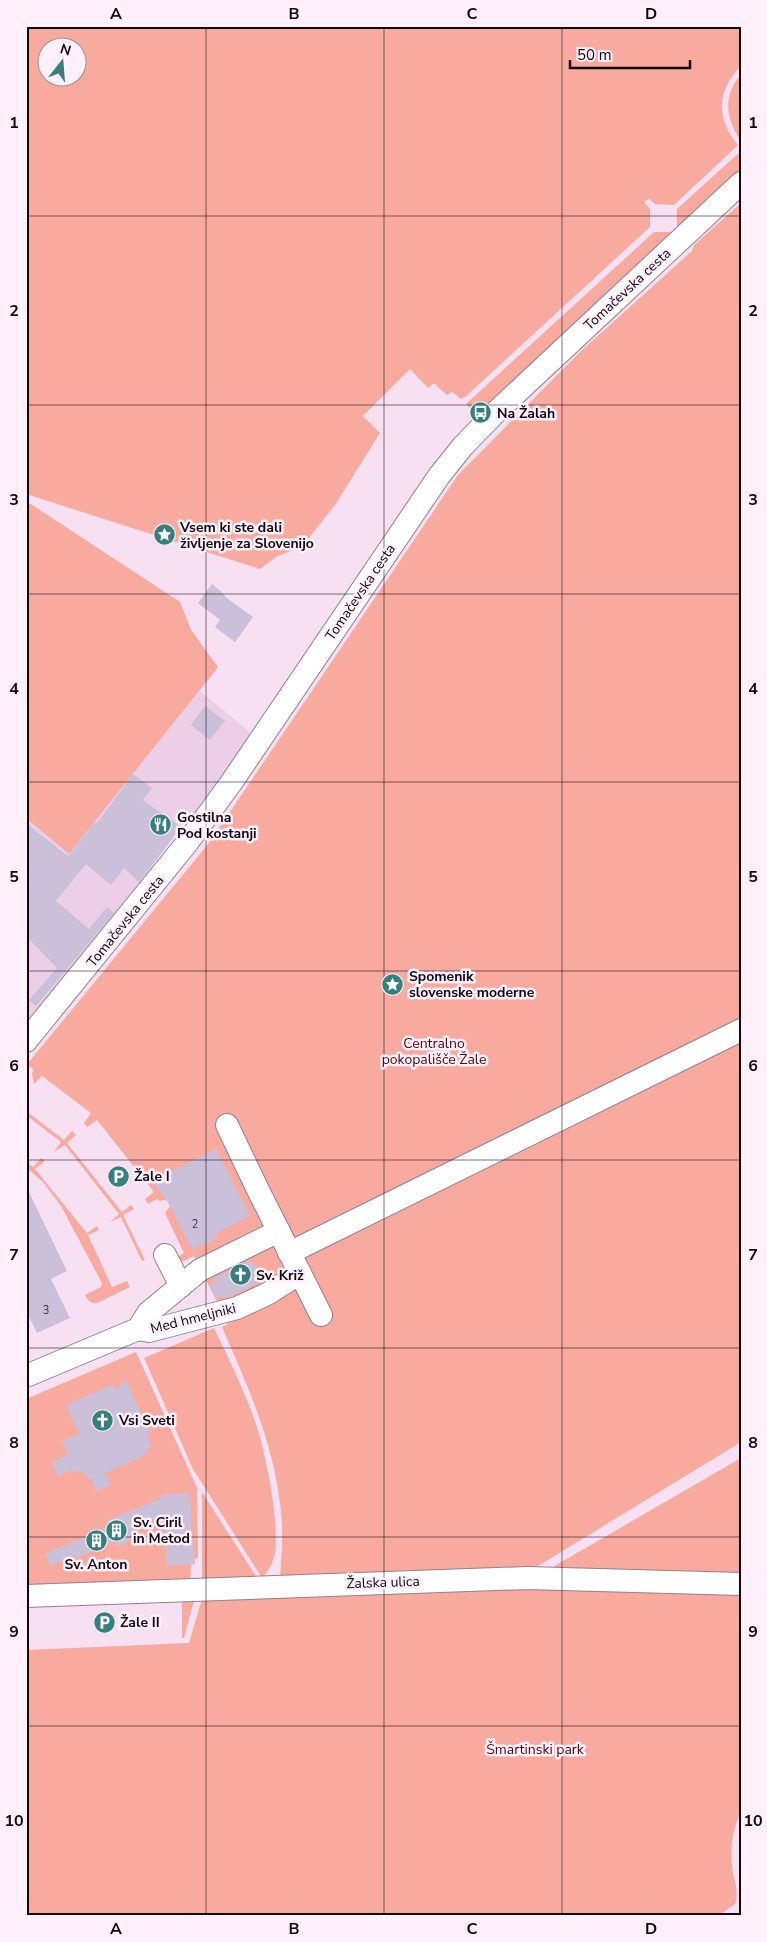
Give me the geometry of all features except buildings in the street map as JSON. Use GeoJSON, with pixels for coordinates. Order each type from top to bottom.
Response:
{"type":"FeatureCollection","features":[{"type":"Feature","properties":{"kind":"street","name":"Tomačevska cesta"},"geometry":{"type":"LineString","coordinates":[[26,1041],[196,831],[231,783],[439,476],[463,446],[497,411],[741,183]]}},
{"type":"Feature","properties":{"kind":"street"},"geometry":{"type":"LineString","coordinates":[[289,1253],[741,1030]]}},
{"type":"Feature","properties":{"kind":"street"},"geometry":{"type":"LineString","coordinates":[[227,1125],[321,1315]]}},
{"type":"Feature","properties":{"kind":"street","name":"Med hmeljniki"},"geometry":{"type":"LineString","coordinates":[[138,1329],[148,1313],[200,1270],[279,1231]]}},
{"type":"Feature","properties":{"kind":"street"},"geometry":{"type":"LineString","coordinates":[[164,1255],[181,1286]]}},
{"type":"Feature","properties":{"kind":"street","name":"Med hmeljniki"},"geometry":{"type":"LineString","coordinates":[[26,1376],[138,1329],[149,1331],[237,1308],[269,1293],[300,1273]]}},
{"type":"Feature","properties":{"kind":"street","name":"Žalska ulica"},"geometry":{"type":"LineString","coordinates":[[26,1596],[527,1578],[741,1584]]}},
{"type":"Feature","properties":{"kind":"shaded area"},"geometry":{"type":"Polygon","coordinates":[[[26,501],[180,602],[191,630],[218,667],[200,691],[252,734],[191,823],[186,820],[159,857],[150,870],[153,873],[26,1024],[26,501]]]}},
{"type":"Feature","properties":{"kind":"green space"},"geometry":{"type":"Polygon","coordinates":[[[26,26],[741,26],[741,66],[727,86],[723,95],[722,105],[726,125],[738,145],[674,205],[655,204],[649,199],[644,202],[650,209],[650,227],[465,397],[461,399],[452,392],[447,395],[434,383],[428,388],[410,369],[363,416],[380,433],[335,505],[300,547],[276,557],[260,569],[26,494],[26,26]]]}},
{"type":"Feature","properties":{"kind":"green space"},"geometry":{"type":"Polygon","coordinates":[[[741,75],[741,141],[732,125],[728,108],[731,91],[741,75]]]}},
{"type":"Feature","properties":{"kind":"green space"},"geometry":{"type":"Polygon","coordinates":[[[741,151],[741,171],[678,230],[677,209],[741,151]]]}},
{"type":"Feature","properties":{"kind":"green space","name":"Centralno pokopališče Žale"},"geometry":{"type":"Polygon","coordinates":[[[741,203],[741,1442],[525,1574],[280,1578],[282,1524],[275,1472],[261,1423],[222,1327],[228,1324],[194,1256],[177,1264],[174,1259],[184,1253],[165,1213],[170,1206],[167,1200],[159,1201],[157,1199],[148,1204],[145,1199],[154,1192],[97,1120],[87,1127],[84,1123],[91,1113],[42,1076],[34,1084],[32,1073],[34,1070],[29,1066],[29,1062],[209,843],[458,475],[581,351],[692,251],[694,245],[741,203]]]}},
{"type":"Feature","properties":{"kind":"green space"},"geometry":{"type":"Polygon","coordinates":[[[654,232],[672,232],[477,414],[466,404],[654,232]]]}},
{"type":"Feature","properties":{"kind":"green space"},"geometry":{"type":"Polygon","coordinates":[[[26,501],[180,602],[191,630],[218,667],[69,854],[26,818],[26,501]]]}},
{"type":"Feature","properties":{"kind":"green space"},"geometry":{"type":"Polygon","coordinates":[[[26,1111],[64,1140],[72,1131],[76,1135],[67,1143],[122,1212],[131,1205],[134,1209],[123,1215],[145,1260],[142,1261],[121,1217],[110,1222],[119,1214],[65,1145],[54,1152],[61,1142],[26,1115],[26,1111]]]}},
{"type":"Feature","properties":{"kind":"green space"},"geometry":{"type":"Polygon","coordinates":[[[41,1158],[45,1161],[35,1169],[87,1233],[97,1226],[99,1230],[88,1235],[112,1287],[127,1281],[130,1287],[97,1303],[91,1302],[87,1298],[85,1295],[101,1287],[102,1283],[61,1206],[43,1182],[26,1167],[26,1162],[33,1167],[41,1158]]]}},
{"type":"Feature","properties":{"kind":"green space"},"geometry":{"type":"Polygon","coordinates":[[[214,1328],[240,1383],[258,1429],[270,1483],[275,1520],[275,1551],[271,1566],[262,1578],[193,1469],[144,1358],[214,1328]]]}},
{"type":"Feature","properties":{"kind":"green space"},"geometry":{"type":"Polygon","coordinates":[[[136,1352],[197,1488],[198,1558],[194,1559],[195,1564],[191,1565],[190,1584],[26,1591],[26,1399],[136,1352]]]}},
{"type":"Feature","properties":{"kind":"green space"},"geometry":{"type":"Polygon","coordinates":[[[741,1458],[741,1581],[539,1575],[741,1458]]]}},
{"type":"Feature","properties":{"kind":"green space"},"geometry":{"type":"Polygon","coordinates":[[[202,1492],[259,1581],[202,1584],[202,1492]]]}},
{"type":"Feature","properties":{"kind":"green space","name":"Šmartinski park"},"geometry":{"type":"Polygon","coordinates":[[[396,1585],[741,1588],[741,1811],[734,1831],[731,1850],[737,1890],[735,1904],[718,1916],[26,1916],[26,1650],[189,1643],[202,1599],[396,1585]]]}},
{"type":"Feature","properties":{"kind":"green space"},"geometry":{"type":"Polygon","coordinates":[[[182,1601],[194,1601],[184,1638],[182,1638],[182,1601]]]}},
{"type":"Feature","properties":{"kind":"place","name":"Na Žalah"},"geometry":{"type":"Point","coordinates":[481,413]}},
{"type":"Feature","properties":{"kind":"place","name":"Vsem ki ste dali življenje za Slovenijo"},"geometry":{"type":"Point","coordinates":[164,535]}},
{"type":"Feature","properties":{"kind":"place","name":"Gostilna Pod kostanji"},"geometry":{"type":"Point","coordinates":[161,825]}},
{"type":"Feature","properties":{"kind":"place","name":"Spomenik slovenske moderne"},"geometry":{"type":"Point","coordinates":[393,984]}},
{"type":"Feature","properties":{"kind":"place","name":"Žale I"},"geometry":{"type":"Point","coordinates":[118,1176]}},
{"type":"Feature","properties":{"kind":"place","name":"Sv. Križ"},"geometry":{"type":"Point","coordinates":[240,1275]}},
{"type":"Feature","properties":{"kind":"place","name":"Vsi Sveti"},"geometry":{"type":"Point","coordinates":[103,1420]}},
{"type":"Feature","properties":{"kind":"place","name":"Sv. Ciril in Metod"},"geometry":{"type":"Point","coordinates":[117,1530]}},
{"type":"Feature","properties":{"kind":"place","name":"Sv. Anton"},"geometry":{"type":"Point","coordinates":[96,1541]}},
{"type":"Feature","properties":{"kind":"place","name":"Žale II"},"geometry":{"type":"Point","coordinates":[104,1622]}}]}
